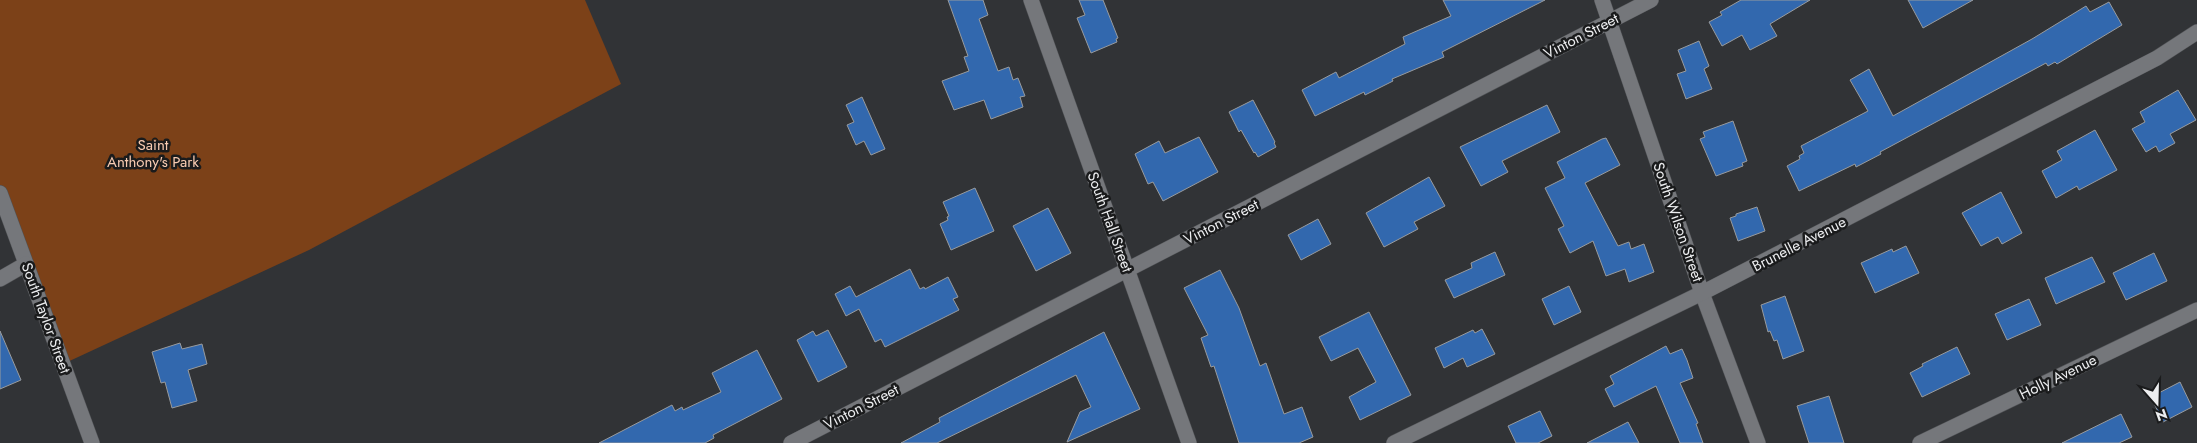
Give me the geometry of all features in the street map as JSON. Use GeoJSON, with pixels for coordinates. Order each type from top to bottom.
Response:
{"type":"FeatureCollection","features":[{"type":"Feature","properties":{"kind":"street","name":"South Hall Street"},"geometry":{"type":"LineString","coordinates":[[1031,0],[1189,443]]}},
{"type":"Feature","properties":{"kind":"street","name":"South Wilson Street"},"geometry":{"type":"LineString","coordinates":[[1602,0],[1702,293],[1758,443]]}},
{"type":"Feature","properties":{"kind":"street","name":"Vinton Street"},"geometry":{"type":"LineString","coordinates":[[791,443],[1651,0]]}},
{"type":"Feature","properties":{"kind":"street","name":"Brunelle Avenue"},"geometry":{"type":"LineString","coordinates":[[1394,443],[1702,293],[2157,58],[2197,32]]}},
{"type":"Feature","properties":{"kind":"street","name":"South Taylor Street"},"geometry":{"type":"LineString","coordinates":[[0,193],[92,443]]}},
{"type":"Feature","properties":{"kind":"street"},"geometry":{"type":"LineString","coordinates":[[0,279],[26,264]]}},
{"type":"Feature","properties":{"kind":"street","name":"Holly Avenue"},"geometry":{"type":"LineString","coordinates":[[1920,443],[2197,310]]}},
{"type":"Feature","properties":{"kind":"green space","name":"Saint Anthony's Park"},"geometry":{"type":"Polygon","coordinates":[[[0,0],[585,0],[621,84],[309,250],[63,364],[0,195],[0,0]]]}},
{"type":"Feature","properties":{"kind":"building"},"geometry":{"type":"Polygon","coordinates":[[[948,0],[983,0],[988,15],[979,19],[998,71],[1009,67],[1013,80],[1018,78],[1025,96],[1020,97],[1023,107],[991,119],[984,100],[954,110],[942,81],[969,71],[964,57],[968,56],[948,0]]]}},
{"type":"Feature","properties":{"kind":"building"},"geometry":{"type":"Polygon","coordinates":[[[1079,0],[1103,0],[1118,38],[1116,39],[1117,42],[1091,53],[1077,18],[1085,15],[1079,0]]]}},
{"type":"Feature","properties":{"kind":"building"},"geometry":{"type":"Polygon","coordinates":[[[1443,0],[1545,0],[1442,52],[1444,57],[1392,79],[1393,81],[1365,95],[1364,92],[1315,116],[1302,90],[1336,72],[1339,78],[1405,44],[1403,37],[1451,16],[1443,0]]]}},
{"type":"Feature","properties":{"kind":"building"},"geometry":{"type":"Polygon","coordinates":[[[1741,0],[1810,0],[1770,24],[1777,36],[1750,50],[1742,35],[1722,46],[1709,22],[1722,15],[1720,12],[1741,0]]]}},
{"type":"Feature","properties":{"kind":"building"},"geometry":{"type":"Polygon","coordinates":[[[1908,0],[1973,0],[1923,28],[1908,0]]]}},
{"type":"Feature","properties":{"kind":"building"},"geometry":{"type":"Polygon","coordinates":[[[2109,2],[2122,25],[2057,64],[2055,62],[2048,66],[2046,63],[1880,152],[1881,154],[1856,167],[1855,164],[1799,191],[1787,166],[1800,159],[1799,156],[1804,153],[1801,146],[1868,111],[1850,80],[1869,69],[1893,116],[2032,39],[2086,6],[2090,12],[2109,2]]]}},
{"type":"Feature","properties":{"kind":"building"},"geometry":{"type":"Polygon","coordinates":[[[1699,41],[1709,66],[1704,69],[1712,89],[1686,99],[1677,74],[1686,71],[1678,50],[1699,41]]]}},
{"type":"Feature","properties":{"kind":"building"},"geometry":{"type":"Polygon","coordinates":[[[2178,90],[2196,120],[2170,134],[2175,143],[2159,152],[2156,146],[2146,152],[2132,129],[2145,122],[2140,112],[2178,90]]]}},
{"type":"Feature","properties":{"kind":"building"},"geometry":{"type":"Polygon","coordinates":[[[862,97],[885,149],[871,155],[864,141],[856,145],[847,125],[854,122],[846,105],[862,97]]]}},
{"type":"Feature","properties":{"kind":"building"},"geometry":{"type":"Polygon","coordinates":[[[1253,100],[1276,147],[1258,157],[1241,130],[1239,132],[1229,112],[1253,100]]]}},
{"type":"Feature","properties":{"kind":"building"},"geometry":{"type":"Polygon","coordinates":[[[1547,105],[1560,132],[1502,161],[1508,172],[1481,186],[1460,147],[1547,105]]]}},
{"type":"Feature","properties":{"kind":"building"},"geometry":{"type":"Polygon","coordinates":[[[1733,121],[1747,161],[1742,163],[1743,166],[1716,176],[1700,139],[1705,137],[1703,132],[1733,121]]]}},
{"type":"Feature","properties":{"kind":"building"},"geometry":{"type":"Polygon","coordinates":[[[2095,130],[2117,170],[2079,190],[2077,186],[2056,198],[2042,171],[2062,160],[2057,151],[2095,130]]]}},
{"type":"Feature","properties":{"kind":"building"},"geometry":{"type":"Polygon","coordinates":[[[1199,137],[1218,172],[1163,201],[1153,182],[1148,184],[1135,154],[1159,141],[1165,153],[1199,137]]]}},
{"type":"Feature","properties":{"kind":"building"},"geometry":{"type":"Polygon","coordinates":[[[1606,138],[1620,165],[1585,183],[1618,246],[1629,242],[1631,249],[1644,244],[1654,272],[1629,282],[1625,269],[1606,276],[1593,241],[1570,253],[1558,229],[1564,226],[1545,188],[1565,178],[1557,162],[1606,138]]]}},
{"type":"Feature","properties":{"kind":"building"},"geometry":{"type":"Polygon","coordinates":[[[1429,177],[1445,206],[1414,222],[1418,229],[1384,247],[1366,213],[1429,177]]]}},
{"type":"Feature","properties":{"kind":"building"},"geometry":{"type":"Polygon","coordinates":[[[975,188],[994,231],[951,250],[940,224],[948,220],[947,217],[949,216],[943,202],[975,188]]]}},
{"type":"Feature","properties":{"kind":"building"},"geometry":{"type":"Polygon","coordinates":[[[2001,192],[2022,233],[2002,244],[1998,237],[1981,246],[1962,213],[2001,192]]]}},
{"type":"Feature","properties":{"kind":"building"},"geometry":{"type":"Polygon","coordinates":[[[1757,207],[1765,231],[1738,241],[1730,218],[1757,207]]]}},
{"type":"Feature","properties":{"kind":"building"},"geometry":{"type":"Polygon","coordinates":[[[1048,208],[1071,253],[1036,271],[1013,226],[1048,208]]]}},
{"type":"Feature","properties":{"kind":"building"},"geometry":{"type":"Polygon","coordinates":[[[1318,219],[1331,244],[1301,260],[1288,235],[1318,219]]]}},
{"type":"Feature","properties":{"kind":"building"},"geometry":{"type":"Polygon","coordinates":[[[1906,246],[1919,273],[1875,293],[1861,263],[1892,249],[1893,252],[1906,246]]]}},
{"type":"Feature","properties":{"kind":"building"},"geometry":{"type":"Polygon","coordinates":[[[1495,252],[1505,275],[1454,298],[1445,280],[1472,268],[1471,263],[1495,252]]]}},
{"type":"Feature","properties":{"kind":"building"},"geometry":{"type":"Polygon","coordinates":[[[2154,253],[2167,281],[2126,300],[2113,273],[2154,253]]]}},
{"type":"Feature","properties":{"kind":"building"},"geometry":{"type":"Polygon","coordinates":[[[2092,257],[2105,282],[2056,304],[2045,278],[2092,257]]]}},
{"type":"Feature","properties":{"kind":"building"},"geometry":{"type":"Polygon","coordinates":[[[910,269],[920,289],[924,287],[925,289],[948,277],[958,297],[953,299],[959,310],[885,347],[881,339],[875,342],[859,309],[846,316],[835,294],[850,286],[856,297],[910,269]]]}},
{"type":"Feature","properties":{"kind":"building"},"geometry":{"type":"Polygon","coordinates":[[[1220,270],[1239,308],[1260,366],[1266,363],[1284,414],[1302,407],[1313,437],[1299,443],[1239,443],[1214,366],[1211,367],[1201,338],[1208,335],[1184,288],[1220,270]]]}},
{"type":"Feature","properties":{"kind":"building"},"geometry":{"type":"Polygon","coordinates":[[[1569,286],[1581,312],[1554,325],[1542,299],[1569,286]]]}},
{"type":"Feature","properties":{"kind":"building"},"geometry":{"type":"Polygon","coordinates":[[[1785,296],[1804,351],[1783,359],[1777,340],[1774,341],[1770,331],[1768,332],[1761,305],[1785,296]]]}},
{"type":"Feature","properties":{"kind":"building"},"geometry":{"type":"Polygon","coordinates":[[[2029,299],[2041,325],[2007,340],[1995,314],[2029,299]]]}},
{"type":"Feature","properties":{"kind":"building"},"geometry":{"type":"Polygon","coordinates":[[[1369,312],[1411,395],[1360,420],[1349,397],[1376,382],[1358,348],[1331,361],[1319,337],[1369,312]]]}},
{"type":"Feature","properties":{"kind":"building"},"geometry":{"type":"Polygon","coordinates":[[[1482,329],[1495,354],[1467,367],[1463,358],[1444,368],[1435,348],[1473,330],[1475,333],[1482,329]]]}},
{"type":"Feature","properties":{"kind":"building"},"geometry":{"type":"Polygon","coordinates":[[[828,330],[847,367],[818,382],[797,340],[813,331],[816,336],[828,330]]]}},
{"type":"Feature","properties":{"kind":"building"},"geometry":{"type":"Polygon","coordinates":[[[0,331],[21,380],[0,389],[0,331]]]}},
{"type":"Feature","properties":{"kind":"building"},"geometry":{"type":"Polygon","coordinates":[[[1104,332],[1140,409],[1067,442],[1080,412],[1091,407],[1076,375],[937,443],[901,443],[940,422],[939,418],[1104,332]]]}},
{"type":"Feature","properties":{"kind":"building"},"geometry":{"type":"Polygon","coordinates":[[[180,343],[182,349],[202,344],[207,364],[188,370],[197,401],[172,408],[165,382],[161,383],[152,352],[180,343]]]}},
{"type":"Feature","properties":{"kind":"building"},"geometry":{"type":"Polygon","coordinates":[[[1666,346],[1670,354],[1682,349],[1687,360],[1693,378],[1680,383],[1698,423],[1696,424],[1703,443],[1680,443],[1656,386],[1614,407],[1605,389],[1614,384],[1610,376],[1666,346]]]}},
{"type":"Feature","properties":{"kind":"building"},"geometry":{"type":"Polygon","coordinates":[[[1957,347],[1970,374],[1922,397],[1910,373],[1923,366],[1922,364],[1957,347]]]}},
{"type":"Feature","properties":{"kind":"building"},"geometry":{"type":"Polygon","coordinates":[[[757,350],[782,399],[713,435],[714,438],[705,443],[599,443],[672,405],[675,411],[682,407],[683,410],[721,392],[712,373],[757,350]]]}},
{"type":"Feature","properties":{"kind":"building"},"geometry":{"type":"Polygon","coordinates":[[[2180,382],[2192,407],[2163,422],[2151,397],[2180,382]]]}},
{"type":"Feature","properties":{"kind":"building"},"geometry":{"type":"Polygon","coordinates":[[[1829,396],[1844,443],[1809,443],[1797,406],[1829,396]]]}},
{"type":"Feature","properties":{"kind":"building"},"geometry":{"type":"Polygon","coordinates":[[[1540,411],[1552,436],[1538,443],[1516,443],[1508,426],[1540,411]]]}},
{"type":"Feature","properties":{"kind":"building"},"geometry":{"type":"Polygon","coordinates":[[[2121,414],[2132,437],[2119,443],[2062,443],[2121,414]]]}},
{"type":"Feature","properties":{"kind":"building"},"geometry":{"type":"Polygon","coordinates":[[[1628,422],[1639,443],[1587,443],[1628,422]]]}}]}
